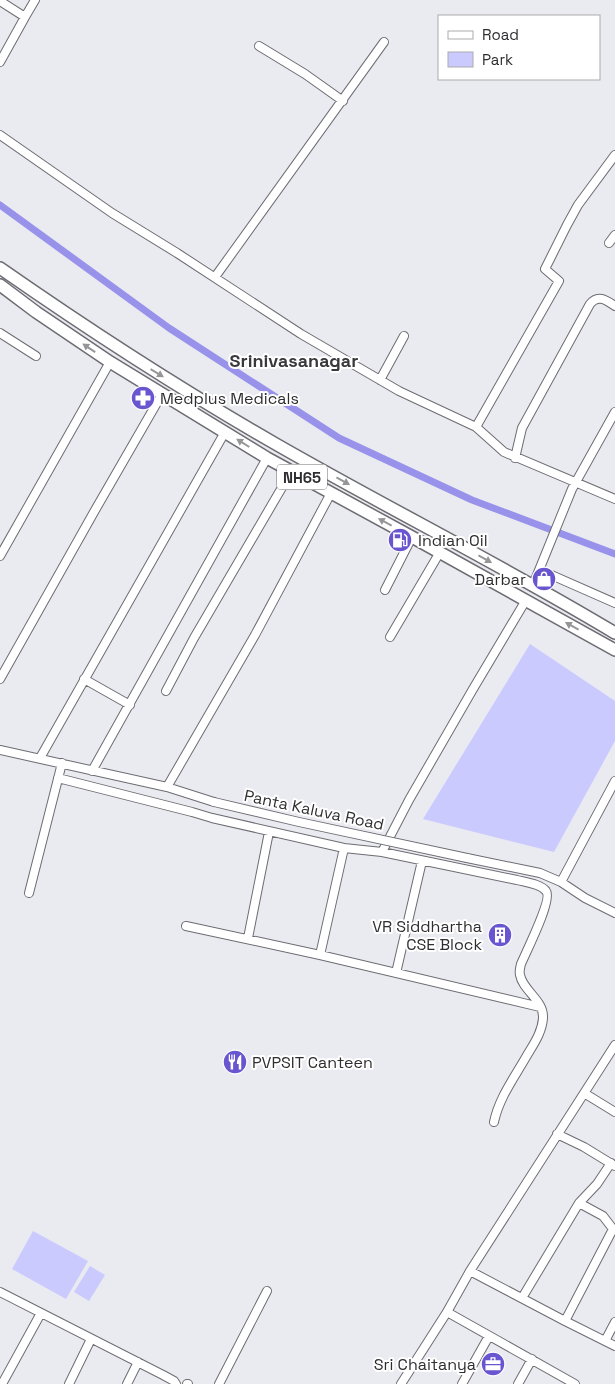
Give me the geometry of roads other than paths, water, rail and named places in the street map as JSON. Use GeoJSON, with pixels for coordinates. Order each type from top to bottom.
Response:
{"type":"FeatureCollection","features":[{"type":"Feature","properties":{"kind":"highway","name":"NH65"},"geometry":{"type":"LineString","coordinates":[[0,268],[140,362],[274,443],[562,601],[615,633]]}},
{"type":"Feature","properties":{"kind":"highway","name":"NH65"},"geometry":{"type":"LineString","coordinates":[[0,285],[110,362],[267,458],[615,650]]}},
{"type":"Feature","properties":{"kind":"highway"},"geometry":{"type":"LineString","coordinates":[[36,312],[47,301]]}},
{"type":"Feature","properties":{"kind":"street"},"geometry":{"type":"LineString","coordinates":[[0,62],[35,0]]}},
{"type":"Feature","properties":{"kind":"street"},"geometry":{"type":"LineString","coordinates":[[0,1],[25,17]]}},
{"type":"Feature","properties":{"kind":"street"},"geometry":{"type":"LineString","coordinates":[[215,277],[384,42]]}},
{"type":"Feature","properties":{"kind":"street"},"geometry":{"type":"LineString","coordinates":[[259,46],[305,74],[342,101]]}},
{"type":"Feature","properties":{"kind":"street"},"geometry":{"type":"LineString","coordinates":[[0,135],[112,213],[215,277],[301,334],[399,391],[476,427],[500,450],[515,458],[615,499]]}},
{"type":"Feature","properties":{"kind":"street"},"geometry":{"type":"LineString","coordinates":[[476,427],[559,281],[545,269],[567,225],[578,205],[615,155]]}},
{"type":"Feature","properties":{"kind":"street"},"geometry":{"type":"LineString","coordinates":[[609,244],[615,235]]}},
{"type":"Feature","properties":{"kind":"street"},"geometry":{"type":"LineString","coordinates":[[515,458],[522,428],[590,304],[593,300],[601,298],[615,306]]}},
{"type":"Feature","properties":{"kind":"street"},"geometry":{"type":"LineString","coordinates":[[0,333],[36,356]]}},
{"type":"Feature","properties":{"kind":"street"},"geometry":{"type":"LineString","coordinates":[[380,380],[404,336]]}},
{"type":"Feature","properties":{"kind":"street"},"geometry":{"type":"LineString","coordinates":[[0,556],[110,362]]}},
{"type":"Feature","properties":{"kind":"street"},"geometry":{"type":"LineString","coordinates":[[0,679],[162,394]]}},
{"type":"Feature","properties":{"kind":"street"},"geometry":{"type":"LineString","coordinates":[[533,585],[575,483],[615,412]]}},
{"type":"Feature","properties":{"kind":"street"},"geometry":{"type":"LineString","coordinates":[[40,758],[225,432]]}},
{"type":"Feature","properties":{"kind":"street"},"geometry":{"type":"LineString","coordinates":[[92,771],[267,458]]}},
{"type":"Feature","properties":{"kind":"street"},"geometry":{"type":"LineString","coordinates":[[166,691],[199,630],[291,472]]}},
{"type":"Feature","properties":{"kind":"street"},"geometry":{"type":"LineString","coordinates":[[167,787],[255,635],[330,493]]}},
{"type":"Feature","properties":{"kind":"street"},"geometry":{"type":"LineString","coordinates":[[384,590],[412,537]]}},
{"type":"Feature","properties":{"kind":"street"},"geometry":{"type":"LineString","coordinates":[[390,637],[440,552]]}},
{"type":"Feature","properties":{"kind":"street"},"geometry":{"type":"LineString","coordinates":[[540,570],[615,603]]}},
{"type":"Feature","properties":{"kind":"street"},"geometry":{"type":"LineString","coordinates":[[382,852],[453,723],[526,600]]}},
{"type":"Feature","properties":{"kind":"street"},"geometry":{"type":"LineString","coordinates":[[84,679],[130,705]]}},
{"type":"Feature","properties":{"kind":"street","name":"Panta Kaluva Road"},"geometry":{"type":"LineString","coordinates":[[0,750],[167,787],[214,802],[299,822],[540,873],[615,913]]}},
{"type":"Feature","properties":{"kind":"street"},"geometry":{"type":"LineString","coordinates":[[29,893],[62,763]]}},
{"type":"Feature","properties":{"kind":"street"},"geometry":{"type":"LineString","coordinates":[[58,778],[270,832],[344,848],[382,852],[517,880],[546,890],[548,900],[520,964],[519,972],[522,982],[540,1007],[543,1016],[542,1026],[538,1038],[499,1103],[494,1122]]}},
{"type":"Feature","properties":{"kind":"street"},"geometry":{"type":"LineString","coordinates":[[560,882],[615,781]]}},
{"type":"Feature","properties":{"kind":"street"},"geometry":{"type":"LineString","coordinates":[[248,938],[270,832]]}},
{"type":"Feature","properties":{"kind":"street"},"geometry":{"type":"LineString","coordinates":[[320,955],[344,848]]}},
{"type":"Feature","properties":{"kind":"street"},"geometry":{"type":"LineString","coordinates":[[396,973],[422,861]]}},
{"type":"Feature","properties":{"kind":"street"},"geometry":{"type":"LineString","coordinates":[[186,926],[248,938],[540,1007]]}},
{"type":"Feature","properties":{"kind":"street"},"geometry":{"type":"LineString","coordinates":[[401,1384],[557,1134],[614,1049]]}},
{"type":"Feature","properties":{"kind":"street"},"geometry":{"type":"LineString","coordinates":[[584,1093],[615,1112]]}},
{"type":"Feature","properties":{"kind":"street"},"geometry":{"type":"LineString","coordinates":[[522,1298],[579,1204],[613,1165],[584,1147],[557,1134]]}},
{"type":"Feature","properties":{"kind":"street"},"geometry":{"type":"LineString","coordinates":[[564,1321],[614,1229],[603,1216],[579,1204]]}},
{"type":"Feature","properties":{"kind":"street"},"geometry":{"type":"LineString","coordinates":[[470,1271],[615,1346]]}},
{"type":"Feature","properties":{"kind":"street"},"geometry":{"type":"LineString","coordinates":[[219,1384],[267,1291]]}},
{"type":"Feature","properties":{"kind":"street"},"geometry":{"type":"LineString","coordinates":[[0,1292],[163,1375],[176,1384]]}},
{"type":"Feature","properties":{"kind":"street"},"geometry":{"type":"LineString","coordinates":[[447,1312],[575,1384]]}},
{"type":"Feature","properties":{"kind":"street"},"geometry":{"type":"LineString","coordinates":[[2,1384],[41,1313]]}},
{"type":"Feature","properties":{"kind":"street"},"geometry":{"type":"LineString","coordinates":[[605,1341],[615,1322]]}},
{"type":"Feature","properties":{"kind":"street"},"geometry":{"type":"LineString","coordinates":[[462,1384],[489,1336]]}},
{"type":"Feature","properties":{"kind":"street"},"geometry":{"type":"LineString","coordinates":[[69,1384],[91,1339]]}},
{"type":"Feature","properties":{"kind":"street"},"geometry":{"type":"LineString","coordinates":[[518,1384],[532,1359]]}},
{"type":"Feature","properties":{"kind":"street"},"geometry":{"type":"LineString","coordinates":[[127,1384],[138,1362]]}},
{"type":"Feature","properties":{"kind":"waterway"},"geometry":{"type":"LineString","coordinates":[[0,205],[169,328],[339,438],[472,500],[615,554]]}},
{"type":"Feature","properties":{"kind":"place","name":"Medplus Medicals"},"geometry":{"type":"Point","coordinates":[143,398]}},
{"type":"Feature","properties":{"kind":"place","name":"Indian Oil"},"geometry":{"type":"Point","coordinates":[400,540]}},
{"type":"Feature","properties":{"kind":"place","name":"Darbar"},"geometry":{"type":"Point","coordinates":[544,579]}},
{"type":"Feature","properties":{"kind":"place","name":"VR Siddhartha CSE Block"},"geometry":{"type":"Point","coordinates":[500,935]}},
{"type":"Feature","properties":{"kind":"place","name":"PVPSIT Canteen"},"geometry":{"type":"Point","coordinates":[235,1062]}},
{"type":"Feature","properties":{"kind":"place","name":"Sri Chaitanya"},"geometry":{"type":"Point","coordinates":[493,1364]}},
{"type":"Feature","properties":{"kind":"district","name":"Srinivasanagar"},"geometry":{"type":"Point","coordinates":[294,360]}}]}
